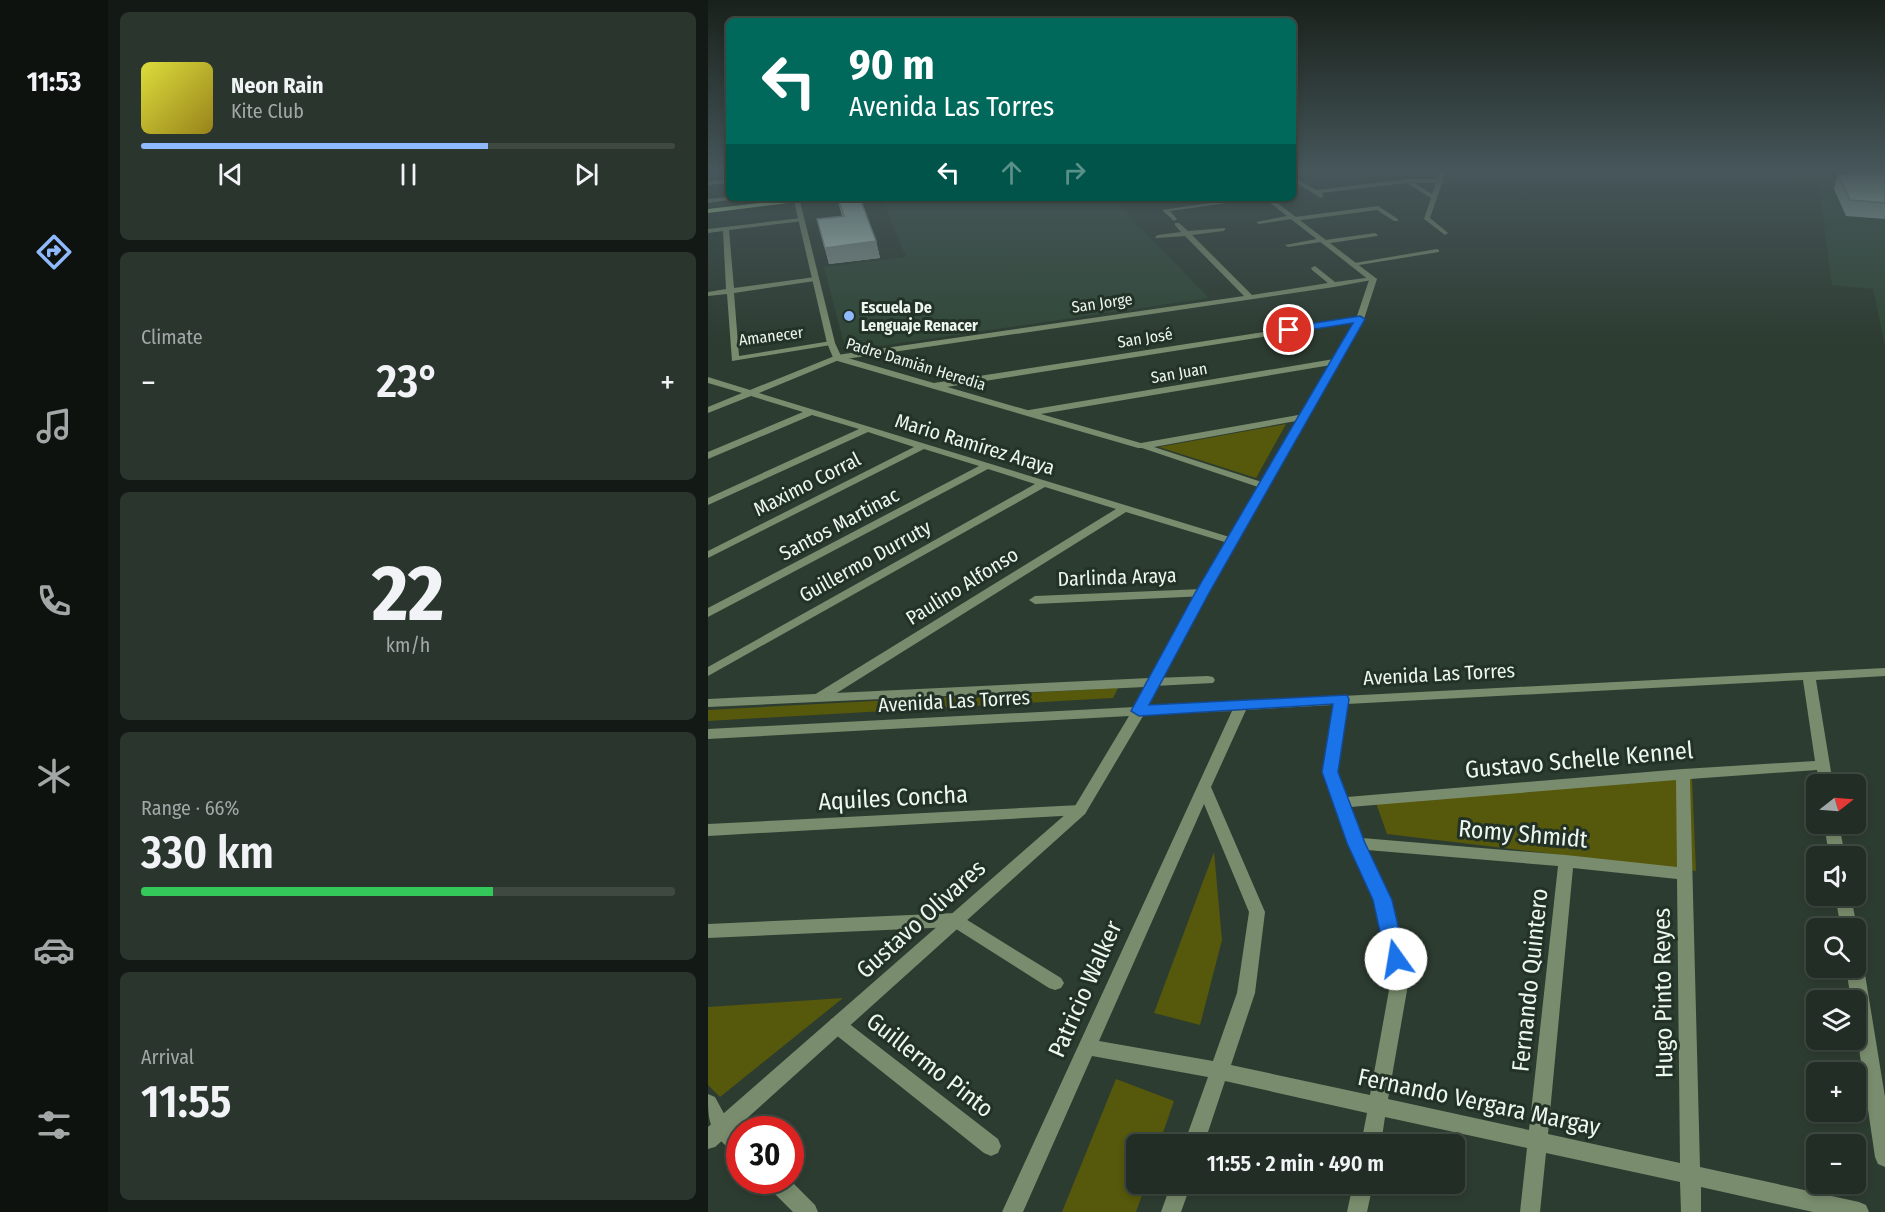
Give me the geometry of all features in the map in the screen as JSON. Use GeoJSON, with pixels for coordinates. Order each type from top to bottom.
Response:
{"type":"FeatureCollection","features":[{"type":"Feature","properties":{"kind":"street"},"geometry":{"type":"LineString","coordinates":[[708,231],[738,228]]}},
{"type":"Feature","properties":{"kind":"street","name":"Padre Damián Heredia"},"geometry":{"type":"LineString","coordinates":[[803,228],[831,343],[837,358],[1141,446],[1264,486]]}},
{"type":"Feature","properties":{"kind":"street"},"geometry":{"type":"LineString","coordinates":[[1181,228],[1250,297]]}},
{"type":"Feature","properties":{"kind":"street"},"geometry":{"type":"LineString","coordinates":[[1305,228],[1372,279]]}},
{"type":"Feature","properties":{"kind":"street"},"geometry":{"type":"LineString","coordinates":[[1439,228],[1445,232]]}},
{"type":"Feature","properties":{"kind":"street","name":"Amanecer"},"geometry":{"type":"LineString","coordinates":[[726,229],[735,358],[831,343]]}},
{"type":"Feature","properties":{"kind":"street"},"geometry":{"type":"LineString","coordinates":[[1158,237],[1223,229]]}},
{"type":"Feature","properties":{"kind":"street"},"geometry":{"type":"LineString","coordinates":[[1288,245],[1375,234]]}},
{"type":"Feature","properties":{"kind":"street"},"geometry":{"type":"LineString","coordinates":[[1353,264],[1437,251]]}},
{"type":"Feature","properties":{"kind":"street"},"geometry":{"type":"LineString","coordinates":[[1315,268],[1334,285]]}},
{"type":"Feature","properties":{"kind":"street"},"geometry":{"type":"LineString","coordinates":[[708,294],[815,279]]}},
{"type":"Feature","properties":{"kind":"street","name":"San Jorge"},"geometry":{"type":"LineString","coordinates":[[708,410],[837,358],[1372,279]]}},
{"type":"Feature","properties":{"kind":"street","name":"Gustavo Olivares"},"geometry":{"type":"LineString","coordinates":[[714,1134],[1080,810],[1139,711],[1202,593],[1360,319],[1372,279]]}},
{"type":"Feature","properties":{"kind":"street","name":"San José"},"geometry":{"type":"LineString","coordinates":[[934,386],[1360,319]]}},
{"type":"Feature","properties":{"kind":"street","name":"San Juan"},"geometry":{"type":"LineString","coordinates":[[1029,414],[1334,362]]}},
{"type":"Feature","properties":{"kind":"street","name":"Mario Ramírez Araya"},"geometry":{"type":"LineString","coordinates":[[708,380],[1232,541]]}},
{"type":"Feature","properties":{"kind":"street"},"geometry":{"type":"LineString","coordinates":[[708,456],[811,412]]}},
{"type":"Feature","properties":{"kind":"street","name":"Padre Damián Heredia"},"geometry":{"type":"LineString","coordinates":[[1141,446],[1304,417]]}},
{"type":"Feature","properties":{"kind":"street"},"geometry":{"type":"LineString","coordinates":[[708,502],[867,429]]}},
{"type":"Feature","properties":{"kind":"street","name":"Maximo Corral"},"geometry":{"type":"LineString","coordinates":[[708,555],[923,446]]}},
{"type":"Feature","properties":{"kind":"street","name":"Santos Martinac"},"geometry":{"type":"LineString","coordinates":[[708,613],[987,466]]}},
{"type":"Feature","properties":{"kind":"street","name":"Guillermo Durruty"},"geometry":{"type":"LineString","coordinates":[[708,672],[1042,484]]}},
{"type":"Feature","properties":{"kind":"street","name":"Paulino Alfonso"},"geometry":{"type":"LineString","coordinates":[[819,698],[1125,508]]}},
{"type":"Feature","properties":{"kind":"street","name":"Darlinda Araya"},"geometry":{"type":"LineString","coordinates":[[1035,600],[1202,593]]}},
{"type":"Feature","properties":{"kind":"street","name":"Avenida Las Torres"},"geometry":{"type":"LineString","coordinates":[[708,734],[1242,704],[1885,672]]}},
{"type":"Feature","properties":{"kind":"street"},"geometry":{"type":"LineString","coordinates":[[1809,676],[1824,774]]}},
{"type":"Feature","properties":{"kind":"street","name":"Avenida Las Torres"},"geometry":{"type":"LineString","coordinates":[[708,703],[1208,680]]}},
{"type":"Feature","properties":{"kind":"street"},"geometry":{"type":"LineString","coordinates":[[1341,699],[1330,772],[1356,843],[1383,900],[1401,979],[1373,1134]]}},
{"type":"Feature","properties":{"kind":"street","name":"Patricio Walker"},"geometry":{"type":"LineString","coordinates":[[1012,1212],[1242,704]]}},
{"type":"Feature","properties":{"kind":"street","name":"Gustavo Schelle Kennel"},"geometry":{"type":"LineString","coordinates":[[1340,803],[1683,774],[1822,765]]}},
{"type":"Feature","properties":{"kind":"street","name":"Hugo Pinto Reyes"},"geometry":{"type":"LineString","coordinates":[[1683,774],[1691,1212]]}},
{"type":"Feature","properties":{"kind":"street"},"geometry":{"type":"LineString","coordinates":[[1197,1134],[1246,993],[1257,912],[1204,787]]}},
{"type":"Feature","properties":{"kind":"street","name":"Aquiles Concha"},"geometry":{"type":"LineString","coordinates":[[708,830],[1080,810]]}},
{"type":"Feature","properties":{"kind":"street","name":"Romy Shmidt"},"geometry":{"type":"LineString","coordinates":[[1356,843],[1685,874]]}},
{"type":"Feature","properties":{"kind":"street","name":"Fernando Quintero"},"geometry":{"type":"LineString","coordinates":[[1530,1212],[1566,861]]}},
{"type":"Feature","properties":{"kind":"street"},"geometry":{"type":"LineString","coordinates":[[708,932],[956,920],[1055,983]]}},
{"type":"Feature","properties":{"kind":"street"},"geometry":{"type":"LineString","coordinates":[[1857,978],[1885,1156]]}},
{"type":"Feature","properties":{"kind":"street","name":"Guillermo Pinto"},"geometry":{"type":"LineString","coordinates":[[837,1025],[991,1146]]}},
{"type":"Feature","properties":{"kind":"street","name":"Fernando Vergara Margay"},"geometry":{"type":"LineString","coordinates":[[1086,1047],[1219,1071],[1859,1212]]}},
{"type":"Feature","properties":{"kind":"street"},"geometry":{"type":"LineString","coordinates":[[708,1103],[714,1134]]}},
{"type":"Feature","properties":{"kind":"street"},"geometry":{"type":"LineString","coordinates":[[789,1194],[808,1212]]}},
{"type":"Feature","properties":{"kind":"street"},"geometry":{"type":"LineString","coordinates":[[1171,1212],[1177,1194]]}},
{"type":"Feature","properties":{"kind":"street"},"geometry":{"type":"LineString","coordinates":[[1357,1212],[1361,1194]]}},
{"type":"Feature","properties":{"kind":"shaded area"},"geometry":{"type":"Polygon","coordinates":[[[894,228],[1141,228],[1209,298],[846,351],[824,267],[906,257],[894,228]]]}},
{"type":"Feature","properties":{"kind":"shaded area"},"geometry":{"type":"Polygon","coordinates":[[[1824,228],[1885,228],[1885,346],[1873,289],[1832,285],[1824,228]]]}},
{"type":"Feature","properties":{"kind":"shaded area"},"geometry":{"type":"Polygon","coordinates":[[[1286,424],[1256,478],[1159,447],[1286,424]]]}},
{"type":"Feature","properties":{"kind":"shaded area"},"geometry":{"type":"Polygon","coordinates":[[[1118,688],[1113,698],[708,721],[708,710],[1118,688]]]}},
{"type":"Feature","properties":{"kind":"shaded area"},"geometry":{"type":"Polygon","coordinates":[[[1692,778],[1696,871],[1387,834],[1375,800],[1692,778]]]}},
{"type":"Feature","properties":{"kind":"shaded area"},"geometry":{"type":"Polygon","coordinates":[[[1214,852],[1222,940],[1200,1025],[1154,1013],[1214,852]]]}},
{"type":"Feature","properties":{"kind":"shaded area"},"geometry":{"type":"Polygon","coordinates":[[[843,998],[720,1097],[708,1085],[708,1007],[843,998]]]}},
{"type":"Feature","properties":{"kind":"shaded area"},"geometry":{"type":"Polygon","coordinates":[[[1116,1079],[1174,1101],[1162,1134],[1126,1134],[1126,1194],[1142,1194],[1136,1212],[1062,1212],[1116,1079]]]}},
{"type":"Feature","properties":{"kind":"building"},"geometry":{"type":"Polygon","coordinates":[[[819,228],[871,228],[876,241],[825,248],[819,228]]]}},
{"type":"Feature","properties":{"kind":"place","name":"Escuela De Lenguaje Renacer"},"geometry":{"type":"Point","coordinates":[849,316]}},
{"type":"Feature","properties":{"kind":"route"},"geometry":{"type":"LineString","coordinates":[[1289,330],[1360,319],[1202,593],[1139,711],[1341,699],[1330,772],[1356,843],[1383,900],[1396,959]]}}]}
